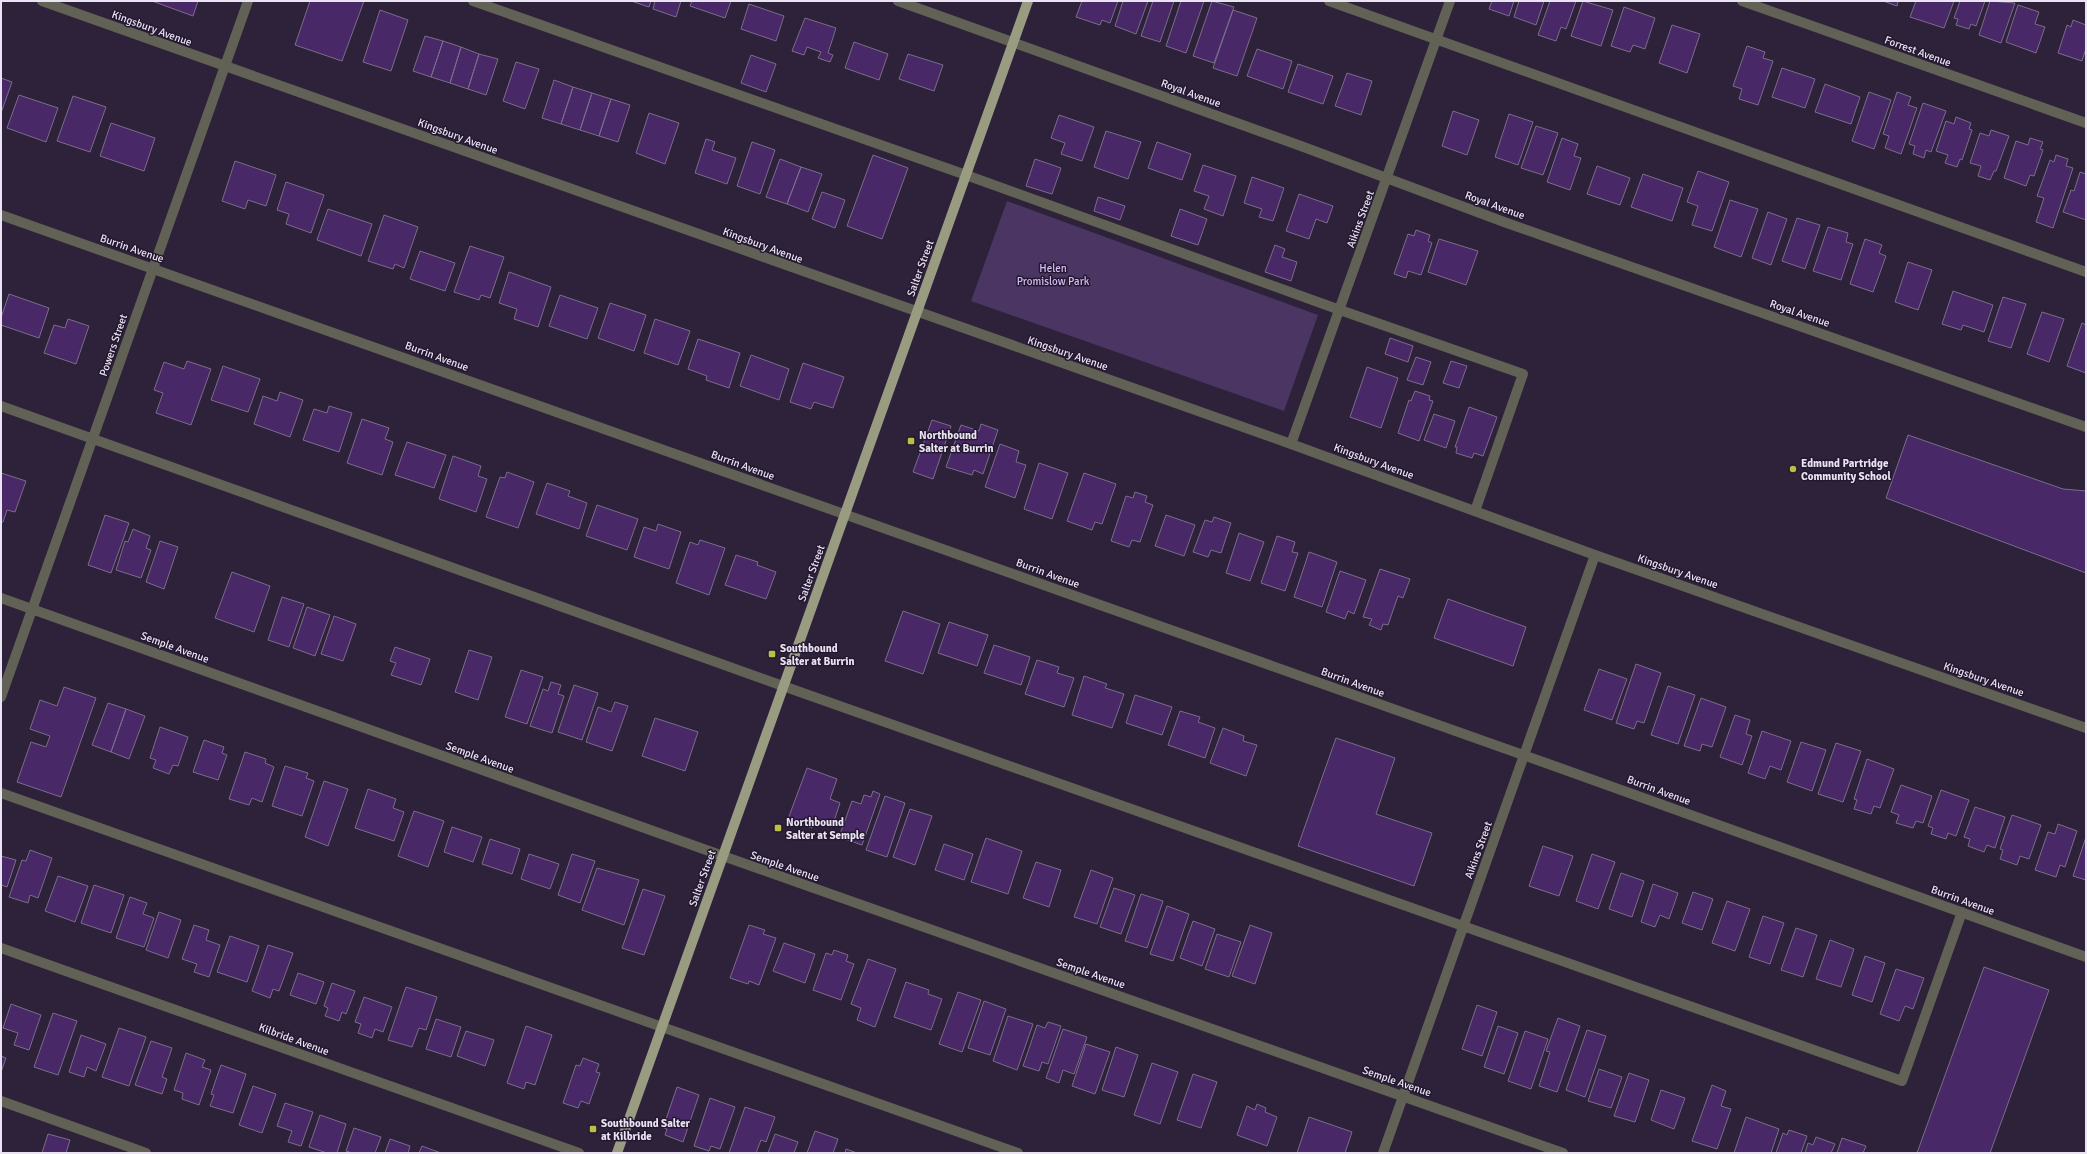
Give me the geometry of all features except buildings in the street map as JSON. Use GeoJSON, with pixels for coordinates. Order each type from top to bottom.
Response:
{"type":"FeatureCollection","features":[{"type":"Feature","properties":{"kind":"main road","name":"Salter Street"},"geometry":{"type":"LineString","coordinates":[[617,1153],[1028,1]]}},
{"type":"Feature","properties":{"kind":"street","name":"Kingsbury Avenue"},"geometry":{"type":"LineString","coordinates":[[42,1],[1291,444],[1595,555],[2086,728]]}},
{"type":"Feature","properties":{"kind":"street","name":"Powers Street"},"geometry":{"type":"LineString","coordinates":[[1,697],[248,1]]}},
{"type":"Feature","properties":{"kind":"street"},"geometry":{"type":"LineString","coordinates":[[473,1],[1523,374],[1474,511]]}},
{"type":"Feature","properties":{"kind":"street","name":"Royal Avenue"},"geometry":{"type":"LineString","coordinates":[[898,1],[1388,178],[1504,222],[2086,427]]}},
{"type":"Feature","properties":{"kind":"street"},"geometry":{"type":"LineString","coordinates":[[1329,1],[2086,272]]}},
{"type":"Feature","properties":{"kind":"street","name":"Aikins Street"},"geometry":{"type":"LineString","coordinates":[[1291,444],[1388,178],[1435,40],[1450,1]]}},
{"type":"Feature","properties":{"kind":"street","name":"Forrest Avenue"},"geometry":{"type":"LineString","coordinates":[[1742,1],[2086,124]]}},
{"type":"Feature","properties":{"kind":"street","name":"Burrin Avenue"},"geometry":{"type":"LineString","coordinates":[[1,215],[845,514],[2086,957]]}},
{"type":"Feature","properties":{"kind":"street"},"geometry":{"type":"LineString","coordinates":[[1,406],[783,686],[1464,925],[1902,1081],[1962,912]]}},
{"type":"Feature","properties":{"kind":"street","name":"Aikins Street"},"geometry":{"type":"LineString","coordinates":[[1383,1153],[1595,555]]}},
{"type":"Feature","properties":{"kind":"street","name":"Semple Avenue"},"geometry":{"type":"LineString","coordinates":[[1,598],[722,856],[1563,1153]]}},
{"type":"Feature","properties":{"kind":"street"},"geometry":{"type":"LineString","coordinates":[[1,793],[1018,1153]]}},
{"type":"Feature","properties":{"kind":"street","name":"Kilbride Avenue"},"geometry":{"type":"LineString","coordinates":[[1,948],[579,1153]]}},
{"type":"Feature","properties":{"kind":"street"},"geometry":{"type":"LineString","coordinates":[[1,1101],[146,1153]]}},
{"type":"Feature","properties":{"kind":"green space","name":"Helen Promislow Park"},"geometry":{"type":"Polygon","coordinates":[[[1007,201],[1318,315],[1284,411],[971,301],[1007,201]]]}},
{"type":"Feature","properties":{"kind":"place","name":"Northbound Salter at Burrin"},"geometry":{"type":"Point","coordinates":[911,441]}},
{"type":"Feature","properties":{"kind":"place","name":"Edmund Partridge Community School"},"geometry":{"type":"Point","coordinates":[1793,469]}},
{"type":"Feature","properties":{"kind":"place","name":"Southbound Salter at Burrin"},"geometry":{"type":"Point","coordinates":[772,654]}},
{"type":"Feature","properties":{"kind":"place","name":"Northbound Salter at Semple"},"geometry":{"type":"Point","coordinates":[778,828]}},
{"type":"Feature","properties":{"kind":"place","name":"Southbound Salter at Kilbride"},"geometry":{"type":"Point","coordinates":[593,1129]}}]}
